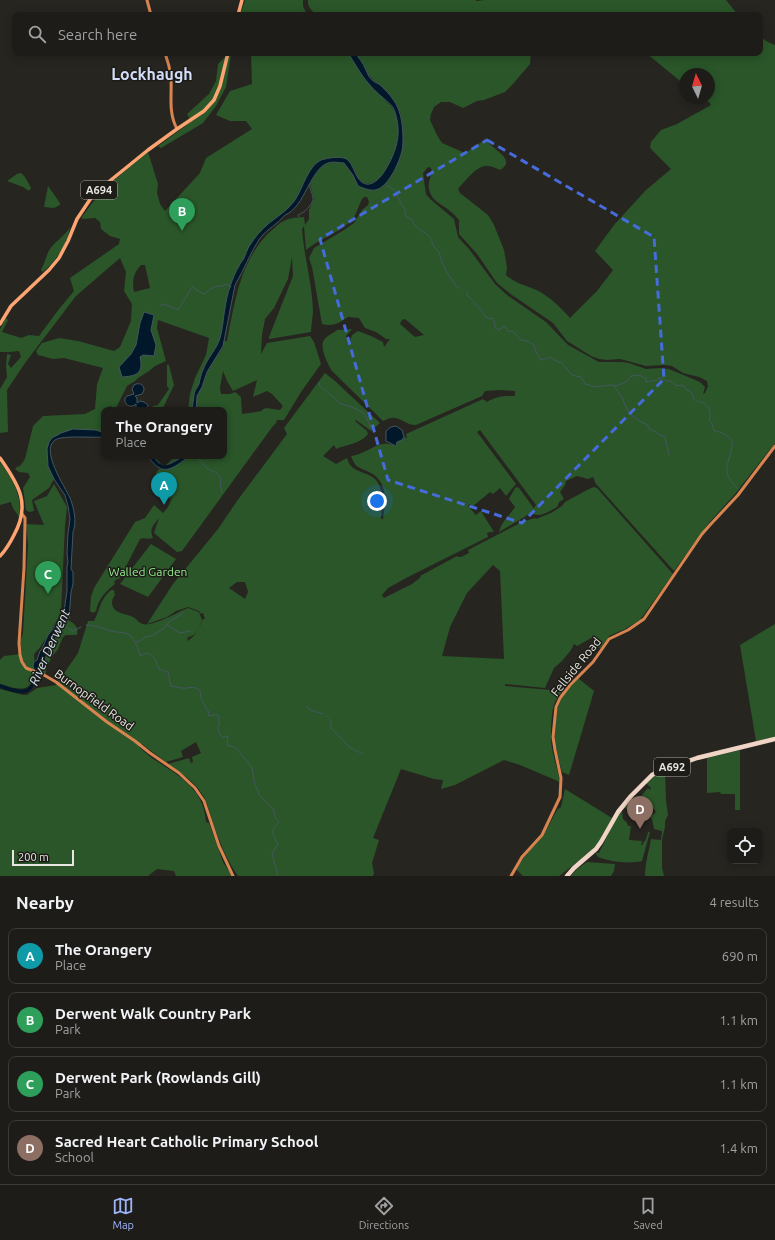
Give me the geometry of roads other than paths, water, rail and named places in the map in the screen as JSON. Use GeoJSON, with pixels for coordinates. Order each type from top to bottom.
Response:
{"type":"FeatureCollection","features":[{"type":"Feature","properties":{"kind":"highway","name":"A692"},"geometry":{"type":"LineString","coordinates":[[567,876],[602,842],[618,812],[631,796],[652,775],[697,758],[775,738]]}},
{"type":"Feature","properties":{"kind":"main road"},"geometry":{"type":"LineString","coordinates":[[239,12],[242,0]]}},
{"type":"Feature","properties":{"kind":"main road","name":"A694"},"geometry":{"type":"LineString","coordinates":[[0,324],[11,306],[59,258],[77,219],[91,198],[106,184],[176,128],[192,120],[204,111],[214,100],[220,86],[227,56]]}},
{"type":"Feature","properties":{"kind":"main road"},"geometry":{"type":"LineString","coordinates":[[0,458],[19,488],[22,500],[21,520],[7,548],[0,556]]}},
{"type":"Feature","properties":{"kind":"street"},"geometry":{"type":"LineString","coordinates":[[147,0],[150,12]]}},
{"type":"Feature","properties":{"kind":"street"},"geometry":{"type":"LineString","coordinates":[[166,56],[171,78],[172,118],[176,128]]}},
{"type":"Feature","properties":{"kind":"street","name":"Fellside Road"},"geometry":{"type":"LineString","coordinates":[[511,876],[522,857],[542,835],[560,797],[561,778],[553,737],[556,707],[560,698],[570,685],[593,662],[610,639],[628,630],[644,619],[702,534],[738,495],[775,446]]}},
{"type":"Feature","properties":{"kind":"street","name":"Burnopfield Road"},"geometry":{"type":"LineString","coordinates":[[22,514],[25,518],[19,643],[22,662],[26,668],[44,675],[74,695],[107,722],[179,773],[189,782],[204,801],[217,840],[233,876]]}},
{"type":"Feature","properties":{"kind":"street"},"geometry":{"type":"LineString","coordinates":[[21,520],[25,522]]}},
{"type":"Feature","properties":{"kind":"water"},"geometry":{"type":"Polygon","coordinates":[[[350,56],[357,56],[370,78],[385,90],[398,107],[401,120],[403,147],[392,174],[380,188],[375,190],[366,189],[358,186],[353,175],[344,163],[328,163],[316,173],[303,197],[292,211],[285,215],[260,238],[235,285],[223,346],[207,372],[197,396],[196,407],[192,407],[194,392],[199,384],[202,372],[220,338],[228,292],[232,281],[248,248],[256,236],[265,226],[292,204],[309,172],[316,163],[321,160],[335,157],[345,158],[350,162],[361,182],[365,184],[376,181],[388,166],[394,154],[398,134],[397,120],[394,109],[365,80],[350,56]]]}},
{"type":"Feature","properties":{"kind":"water"},"geometry":{"type":"Polygon","coordinates":[[[144,312],[154,315],[151,330],[156,345],[154,356],[143,355],[140,357],[140,371],[135,375],[122,377],[119,367],[131,354],[136,345],[140,323],[144,312]]]}},
{"type":"Feature","properties":{"kind":"water"},"geometry":{"type":"Polygon","coordinates":[[[134,385],[142,385],[144,390],[142,394],[135,396],[137,398],[137,403],[140,401],[144,402],[148,405],[148,407],[136,407],[136,404],[130,406],[125,402],[125,398],[127,396],[134,394],[132,389],[134,385]]]}},
{"type":"Feature","properties":{"kind":"water"},"geometry":{"type":"Polygon","coordinates":[[[396,426],[402,430],[404,437],[402,440],[397,442],[396,446],[386,441],[386,431],[391,427],[396,426]]]}},
{"type":"Feature","properties":{"kind":"water"},"geometry":{"type":"Polygon","coordinates":[[[73,429],[96,430],[101,432],[101,437],[59,438],[51,445],[50,452],[55,469],[73,506],[75,524],[73,532],[71,569],[73,572],[73,584],[69,618],[59,631],[52,644],[41,672],[34,670],[34,662],[37,660],[48,635],[60,620],[64,611],[67,591],[67,553],[70,519],[65,495],[54,479],[48,466],[47,449],[52,438],[73,429]]]}},
{"type":"Feature","properties":{"kind":"water"},"geometry":{"type":"Polygon","coordinates":[[[150,459],[156,459],[158,462],[166,465],[179,459],[185,459],[173,468],[168,469],[158,467],[150,459]]]}},
{"type":"Feature","properties":{"kind":"waterway"},"geometry":{"type":"LineString","coordinates":[[299,217],[298,215],[308,208],[313,201],[309,185]]}},
{"type":"Feature","properties":{"kind":"waterway"},"geometry":{"type":"LineString","coordinates":[[386,185],[396,192],[404,208],[405,215],[431,238],[432,244],[440,254],[441,261],[447,272],[458,288],[460,288]]}},
{"type":"Feature","properties":{"kind":"waterway"},"geometry":{"type":"LineString","coordinates":[[161,305],[164,304],[178,310],[192,287],[203,294],[218,286],[223,286],[226,284],[231,287]]}},
{"type":"Feature","properties":{"kind":"waterway"},"geometry":{"type":"LineString","coordinates":[[467,292],[467,295],[480,308],[486,317],[490,319],[493,318],[495,328],[499,330],[504,327],[508,331],[514,332],[521,340],[527,341],[534,345],[535,350],[541,360],[551,357],[558,362],[561,362],[572,375],[581,377],[586,385],[589,384],[592,387],[616,386],[626,382],[631,376],[640,375],[646,378],[646,382],[662,378],[666,381],[671,381],[676,385],[683,385],[692,393],[695,400],[705,404],[708,408],[710,412],[709,420],[712,423],[714,431],[721,432],[728,436],[732,442],[727,472],[729,479],[738,489]]}},
{"type":"Feature","properties":{"kind":"waterway"},"geometry":{"type":"LineString","coordinates":[[319,383],[319,385],[341,404],[352,407],[364,413],[371,428]]}},
{"type":"Feature","properties":{"kind":"waterway"},"geometry":{"type":"LineString","coordinates":[[614,386],[623,399],[630,414],[648,425],[648,428],[665,437],[669,455]]}},
{"type":"Feature","properties":{"kind":"waterway"},"geometry":{"type":"LineString","coordinates":[[199,459],[208,469],[218,474],[221,479],[220,484],[222,493]]}},
{"type":"Feature","properties":{"kind":"waterway"},"geometry":{"type":"LineString","coordinates":[[136,642],[163,629],[170,621],[183,613]]}},
{"type":"Feature","properties":{"kind":"waterway"},"geometry":{"type":"LineString","coordinates":[[86,625],[129,634],[135,643],[140,656],[149,653],[155,659],[159,669],[168,672],[171,686],[181,688],[193,687],[200,690],[201,698],[209,712],[208,715],[211,716],[217,714],[219,718],[219,726],[217,728],[219,733],[223,738],[226,736],[228,737],[227,745],[236,748],[252,768],[255,785],[260,796],[274,810],[275,818],[279,822],[273,830],[273,835],[278,844],[272,854],[278,876]]}},
{"type":"Feature","properties":{"kind":"waterway"},"geometry":{"type":"LineString","coordinates":[[167,625],[180,633],[190,631]]}},
{"type":"Feature","properties":{"kind":"waterway"},"geometry":{"type":"LineString","coordinates":[[64,626],[73,631],[81,627]]}},
{"type":"Feature","properties":{"kind":"waterway","name":"River Derwent"},"geometry":{"type":"LineString","coordinates":[[0,686],[15,691],[26,691],[33,685],[38,669]]}},
{"type":"Feature","properties":{"kind":"waterway"},"geometry":{"type":"LineString","coordinates":[[306,706],[310,710],[323,714]]}},
{"type":"Feature","properties":{"kind":"waterway"},"geometry":{"type":"LineString","coordinates":[[329,719],[331,722],[331,728],[349,747],[363,754]]}},
{"type":"Feature","properties":{"kind":"place","name":"Derwent Walk Country Park"},"geometry":{"type":"Point","coordinates":[182,231]}},
{"type":"Feature","properties":{"kind":"place","name":"The Orangery"},"geometry":{"type":"Point","coordinates":[164,505]}},
{"type":"Feature","properties":{"kind":"place","name":"Derwent Park (Rowlands Gill)"},"geometry":{"type":"Point","coordinates":[48,594]}},
{"type":"Feature","properties":{"kind":"place","name":"Sacred Heart Catholic Primary School"},"geometry":{"type":"Point","coordinates":[640,829]}},
{"type":"Feature","properties":{"kind":"district","name":"Lockhaugh"},"geometry":{"type":"Point","coordinates":[152,74]}},
{"type":"Feature","properties":{"kind":"park label","name":"Walled Garden"},"geometry":{"type":"Point","coordinates":[148,572]}}]}
